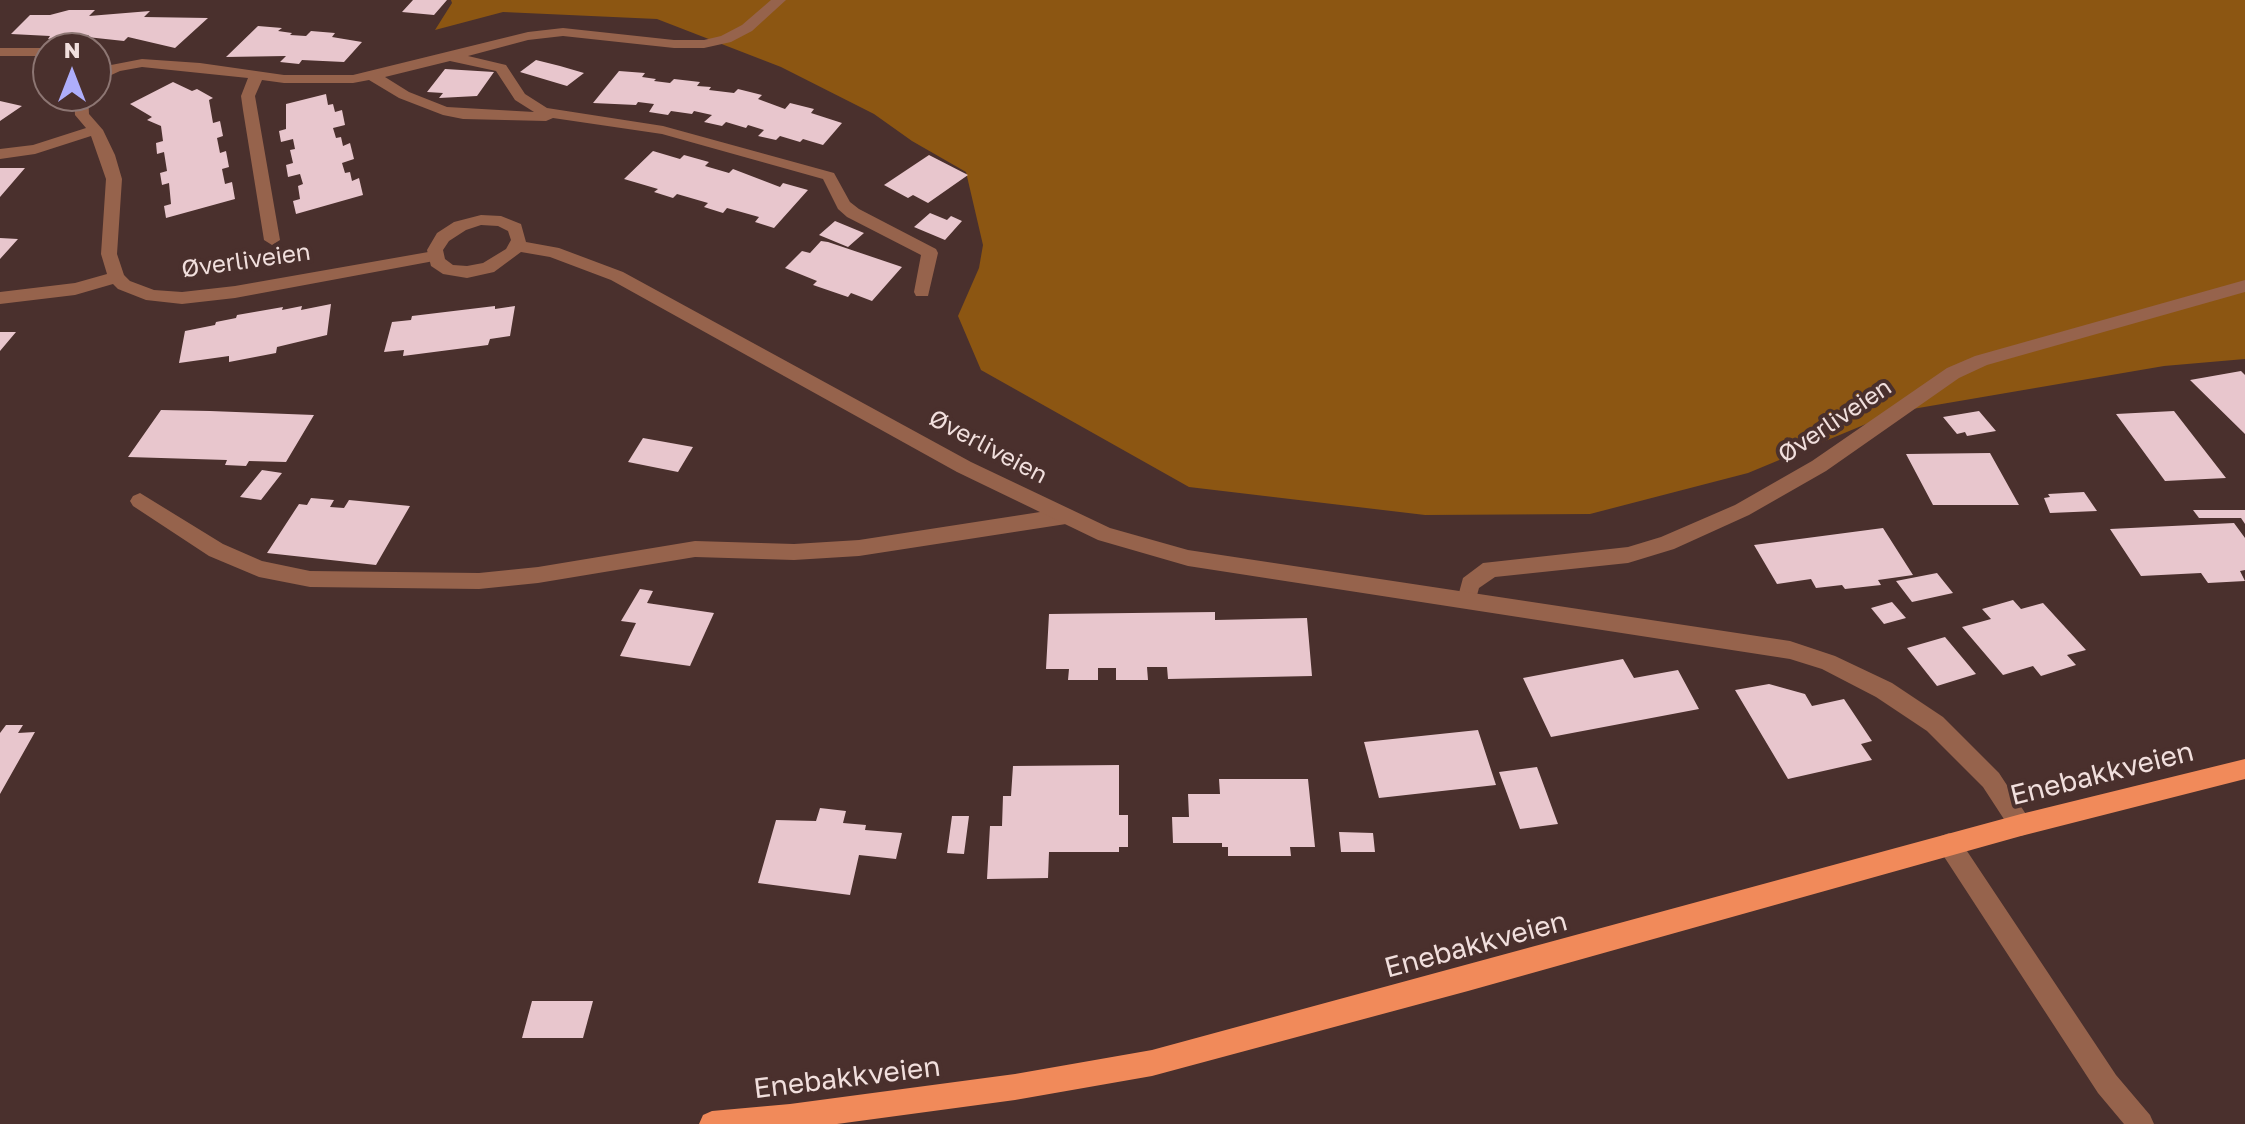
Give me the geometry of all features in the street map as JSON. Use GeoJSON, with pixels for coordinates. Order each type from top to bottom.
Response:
{"type":"FeatureCollection","features":[{"type":"Feature","properties":{"kind":"main road","name":"Enebakkveien"},"geometry":{"type":"LineString","coordinates":[[712,1124],[790,1117],[1015,1087],[1152,1063],[1468,979],[1949,844],[2245,769]]}},
{"type":"Feature","properties":{"kind":"street"},"geometry":{"type":"LineString","coordinates":[[112,70],[142,63],[170,64],[256,76],[334,80],[371,75],[528,36],[563,32],[674,44],[704,44],[726,39],[747,28],[779,0]]}},
{"type":"Feature","properties":{"kind":"street"},"geometry":{"type":"LineString","coordinates":[[0,52],[32,52]]}},
{"type":"Feature","properties":{"kind":"street"},"geometry":{"type":"LineString","coordinates":[[444,58],[495,65],[504,71],[526,103],[557,116]]}},
{"type":"Feature","properties":{"kind":"street"},"geometry":{"type":"LineString","coordinates":[[112,65],[116,68]]}},
{"type":"Feature","properties":{"kind":"street"},"geometry":{"type":"LineString","coordinates":[[371,75],[404,95],[443,111],[485,116],[557,116],[663,130],[829,176],[844,205],[853,213],[930,253],[922,292]]}},
{"type":"Feature","properties":{"kind":"street"},"geometry":{"type":"LineString","coordinates":[[256,76],[248,96],[272,240]]}},
{"type":"Feature","properties":{"kind":"street"},"geometry":{"type":"LineString","coordinates":[[0,298],[63,291],[116,277],[109,254],[114,179],[96,130],[82,112]]}},
{"type":"Feature","properties":{"kind":"street"},"geometry":{"type":"LineString","coordinates":[[0,154],[35,149],[96,130]]}},
{"type":"Feature","properties":{"kind":"street"},"geometry":{"type":"LineString","coordinates":[[481,220],[501,221],[515,228],[518,233],[517,246],[497,264],[467,272],[442,267],[434,256],[437,243],[451,230],[481,220]]}},
{"type":"Feature","properties":{"kind":"street","name":"Øverliveien"},"geometry":{"type":"LineString","coordinates":[[517,246],[553,252],[617,276],[964,467],[1105,534],[1188,558],[1790,650],[1852,672],[1935,724],[1991,780],[2021,825]]}},
{"type":"Feature","properties":{"kind":"street","name":"Øverliveien"},"geometry":{"type":"LineString","coordinates":[[116,277],[124,285],[152,296],[182,298],[235,292],[434,256]]}},
{"type":"Feature","properties":{"kind":"street","name":"Øverliveien"},"geometry":{"type":"LineString","coordinates":[[1467,600],[1470,584],[1490,569],[1628,555],[1667,543],[1742,510],[1819,466],[1953,373],[1981,360],[2245,286]]}},
{"type":"Feature","properties":{"kind":"street"},"geometry":{"type":"LineString","coordinates":[[140,501],[216,550],[259,569],[310,579],[479,581],[538,575],[695,549],[794,552],[859,548],[1066,516]]}},
{"type":"Feature","properties":{"kind":"street"},"geometry":{"type":"LineString","coordinates":[[1949,844],[2107,1084],[2141,1124]]}},
{"type":"Feature","properties":{"kind":"shaded area"},"geometry":{"type":"Polygon","coordinates":[[[451,0],[2245,0],[2245,359],[2164,366],[1895,412],[1748,473],[1590,514],[1425,515],[1189,487],[981,370],[958,316],[979,268],[983,245],[966,172],[912,141],[874,114],[781,67],[657,19],[503,12],[435,30],[451,0]]]}},
{"type":"Feature","properties":{"kind":"building"},"geometry":{"type":"Polygon","coordinates":[[[413,0],[447,0],[434,15],[402,12],[413,0]]]}},
{"type":"Feature","properties":{"kind":"building"},"geometry":{"type":"Polygon","coordinates":[[[69,10],[95,10],[89,16],[150,11],[144,17],[208,18],[175,48],[128,37],[124,41],[112,40],[112,32],[11,34],[30,15],[50,15],[69,10]]]}},
{"type":"Feature","properties":{"kind":"building"},"geometry":{"type":"Polygon","coordinates":[[[258,26],[282,28],[278,31],[292,33],[290,35],[306,36],[311,31],[335,33],[332,37],[362,42],[344,62],[302,60],[299,64],[280,62],[286,56],[226,57],[258,26]]]}},
{"type":"Feature","properties":{"kind":"building"},"geometry":{"type":"Polygon","coordinates":[[[536,60],[584,73],[567,86],[520,72],[536,60]]]}},
{"type":"Feature","properties":{"kind":"building"},"geometry":{"type":"Polygon","coordinates":[[[445,69],[494,72],[477,96],[439,98],[443,93],[427,92],[445,69]]]}},
{"type":"Feature","properties":{"kind":"building"},"geometry":{"type":"Polygon","coordinates":[[[619,71],[645,73],[642,77],[656,79],[654,81],[670,83],[674,79],[700,82],[697,86],[711,87],[709,90],[734,93],[738,89],[762,95],[758,99],[785,109],[790,103],[814,109],[811,113],[842,123],[823,145],[803,139],[800,142],[780,136],[776,140],[758,136],[764,130],[748,125],[746,128],[726,122],[722,126],[704,122],[712,115],[694,111],[692,114],[671,111],[668,115],[649,112],[654,104],[593,103],[619,71]]]}},
{"type":"Feature","properties":{"kind":"building"},"geometry":{"type":"Polygon","coordinates":[[[173,82],[192,91],[197,89],[213,98],[209,100],[213,123],[220,121],[223,136],[217,138],[220,153],[226,151],[229,167],[222,169],[225,184],[232,182],[235,199],[166,218],[164,206],[171,204],[169,183],[162,185],[160,173],[167,171],[164,152],[157,154],[156,143],[163,141],[161,126],[147,120],[152,117],[130,104],[173,82]]]}},
{"type":"Feature","properties":{"kind":"building"},"geometry":{"type":"Polygon","coordinates":[[[326,94],[328,105],[333,104],[335,112],[342,110],[345,125],[333,128],[336,138],[341,137],[343,146],[350,143],[354,159],[342,163],[345,173],[350,172],[352,181],[359,178],[363,195],[296,214],[293,201],[300,199],[298,186],[303,184],[300,174],[288,177],[286,165],[293,163],[290,150],[295,149],[293,139],[281,142],[279,131],[286,129],[286,104],[326,94]]]}},
{"type":"Feature","properties":{"kind":"building"},"geometry":{"type":"Polygon","coordinates":[[[0,101],[22,106],[0,121],[0,101]]]}},
{"type":"Feature","properties":{"kind":"building"},"geometry":{"type":"Polygon","coordinates":[[[653,151],[680,159],[684,155],[709,162],[705,166],[729,173],[733,169],[780,187],[783,183],[808,190],[774,228],[755,222],[759,217],[727,208],[723,213],[704,207],[708,203],[677,194],[673,198],[654,192],[658,189],[624,179],[653,151]]]}},
{"type":"Feature","properties":{"kind":"building"},"geometry":{"type":"Polygon","coordinates":[[[929,155],[968,175],[928,203],[913,195],[908,198],[884,185],[929,155]]]}},
{"type":"Feature","properties":{"kind":"building"},"geometry":{"type":"Polygon","coordinates":[[[0,168],[25,168],[0,197],[0,168]]]}},
{"type":"Feature","properties":{"kind":"building"},"geometry":{"type":"Polygon","coordinates":[[[930,213],[947,220],[951,216],[962,221],[945,240],[914,227],[930,213]]]}},
{"type":"Feature","properties":{"kind":"building"},"geometry":{"type":"Polygon","coordinates":[[[835,221],[864,233],[848,247],[819,235],[835,221]]]}},
{"type":"Feature","properties":{"kind":"building"},"geometry":{"type":"Polygon","coordinates":[[[0,238],[18,239],[0,259],[0,238]]]}},
{"type":"Feature","properties":{"kind":"building"},"geometry":{"type":"Polygon","coordinates":[[[821,241],[902,267],[872,301],[851,293],[848,297],[813,285],[817,281],[785,268],[802,251],[810,253],[821,241]]]}},
{"type":"Feature","properties":{"kind":"building"},"geometry":{"type":"Polygon","coordinates":[[[331,304],[327,335],[277,347],[276,353],[229,362],[229,356],[179,363],[185,331],[215,325],[237,315],[283,307],[282,310],[302,306],[301,310],[331,304]]]}},
{"type":"Feature","properties":{"kind":"building"},"geometry":{"type":"Polygon","coordinates":[[[495,306],[495,309],[515,306],[510,336],[490,339],[488,345],[403,356],[404,350],[384,352],[392,322],[411,320],[412,316],[495,306]]]}},
{"type":"Feature","properties":{"kind":"building"},"geometry":{"type":"Polygon","coordinates":[[[0,332],[16,332],[0,351],[0,332]]]}},
{"type":"Feature","properties":{"kind":"building"},"geometry":{"type":"Polygon","coordinates":[[[2241,371],[2245,375],[2245,434],[2190,380],[2241,371]]]}},
{"type":"Feature","properties":{"kind":"building"},"geometry":{"type":"Polygon","coordinates":[[[161,410],[314,415],[286,462],[249,461],[246,466],[225,465],[227,460],[128,457],[161,410]]]}},
{"type":"Feature","properties":{"kind":"building"},"geometry":{"type":"Polygon","coordinates":[[[1979,411],[1996,431],[1967,436],[1965,432],[1957,434],[1943,417],[1979,411]]]}},
{"type":"Feature","properties":{"kind":"building"},"geometry":{"type":"Polygon","coordinates":[[[2174,411],[2226,478],[2165,481],[2116,414],[2174,411]]]}},
{"type":"Feature","properties":{"kind":"building"},"geometry":{"type":"Polygon","coordinates":[[[643,438],[693,447],[678,472],[628,462],[643,438]]]}},
{"type":"Feature","properties":{"kind":"building"},"geometry":{"type":"Polygon","coordinates":[[[1990,453],[2019,505],[1933,505],[1906,454],[1990,453]]]}},
{"type":"Feature","properties":{"kind":"building"},"geometry":{"type":"Polygon","coordinates":[[[262,470],[282,473],[261,500],[240,497],[262,470]]]}},
{"type":"Feature","properties":{"kind":"building"},"geometry":{"type":"Polygon","coordinates":[[[2084,492],[2097,511],[2050,513],[2044,498],[2050,497],[2048,494],[2084,492]]]}},
{"type":"Feature","properties":{"kind":"building"},"geometry":{"type":"Polygon","coordinates":[[[311,498],[334,500],[330,507],[344,508],[349,500],[410,506],[376,565],[267,553],[299,504],[307,505],[311,498]]]}},
{"type":"Feature","properties":{"kind":"building"},"geometry":{"type":"Polygon","coordinates":[[[2193,510],[2245,510],[2245,524],[2241,518],[2199,518],[2193,510]]]}},
{"type":"Feature","properties":{"kind":"building"},"geometry":{"type":"Polygon","coordinates":[[[2234,523],[2245,538],[2245,570],[2240,571],[2245,581],[2208,583],[2201,573],[2141,576],[2110,529],[2234,523]]]}},
{"type":"Feature","properties":{"kind":"building"},"geometry":{"type":"Polygon","coordinates":[[[1883,528],[1913,575],[1878,580],[1881,585],[1816,588],[1811,579],[1777,584],[1754,545],[1883,528]]]}},
{"type":"Feature","properties":{"kind":"building"},"geometry":{"type":"Polygon","coordinates":[[[1937,573],[1953,593],[1912,602],[1896,581],[1937,573]]]}},
{"type":"Feature","properties":{"kind":"building"},"geometry":{"type":"Polygon","coordinates":[[[640,589],[653,591],[647,603],[714,613],[690,666],[620,656],[636,623],[621,621],[640,589]]]}},
{"type":"Feature","properties":{"kind":"building"},"geometry":{"type":"Polygon","coordinates":[[[2013,600],[2021,609],[2043,603],[2086,650],[2067,655],[2076,665],[2041,676],[2033,666],[2003,675],[1962,627],[1991,619],[1982,609],[2013,600]]]}},
{"type":"Feature","properties":{"kind":"building"},"geometry":{"type":"Polygon","coordinates":[[[1892,602],[1906,618],[1884,624],[1871,608],[1892,602]]]}},
{"type":"Feature","properties":{"kind":"building"},"geometry":{"type":"Polygon","coordinates":[[[1215,612],[1215,620],[1307,618],[1312,676],[1168,679],[1167,667],[1147,667],[1148,680],[1116,680],[1116,668],[1098,668],[1098,680],[1068,680],[1069,669],[1046,669],[1049,614],[1215,612]]]}},
{"type":"Feature","properties":{"kind":"building"},"geometry":{"type":"Polygon","coordinates":[[[1945,637],[1976,674],[1937,686],[1907,648],[1945,637]]]}},
{"type":"Feature","properties":{"kind":"building"},"geometry":{"type":"Polygon","coordinates":[[[1623,659],[1634,678],[1678,670],[1699,709],[1551,737],[1523,678],[1623,659]]]}},
{"type":"Feature","properties":{"kind":"building"},"geometry":{"type":"Polygon","coordinates":[[[1769,684],[1805,694],[1812,706],[1844,699],[1872,741],[1861,744],[1872,760],[1788,779],[1735,690],[1769,684]]]}},
{"type":"Feature","properties":{"kind":"building"},"geometry":{"type":"Polygon","coordinates":[[[6,725],[23,725],[18,733],[35,732],[0,794],[0,733],[6,725]]]}},
{"type":"Feature","properties":{"kind":"building"},"geometry":{"type":"Polygon","coordinates":[[[1478,730],[1496,785],[1379,798],[1364,742],[1478,730]]]}},
{"type":"Feature","properties":{"kind":"building"},"geometry":{"type":"Polygon","coordinates":[[[1119,765],[1119,815],[1128,815],[1128,847],[1119,847],[1119,852],[1049,852],[1048,878],[987,879],[990,826],[1002,826],[1003,796],[1011,796],[1013,766],[1119,765]]]}},
{"type":"Feature","properties":{"kind":"building"},"geometry":{"type":"Polygon","coordinates":[[[1537,767],[1558,824],[1520,829],[1499,772],[1537,767]]]}},
{"type":"Feature","properties":{"kind":"building"},"geometry":{"type":"Polygon","coordinates":[[[1219,779],[1308,779],[1315,847],[1290,847],[1291,856],[1228,856],[1228,847],[1222,847],[1222,843],[1173,843],[1172,817],[1189,817],[1188,794],[1220,794],[1219,779]]]}},
{"type":"Feature","properties":{"kind":"building"},"geometry":{"type":"Polygon","coordinates":[[[820,808],[846,811],[843,823],[866,825],[865,830],[902,833],[896,859],[859,855],[850,895],[758,883],[776,820],[816,821],[820,808]]]}},
{"type":"Feature","properties":{"kind":"building"},"geometry":{"type":"Polygon","coordinates":[[[952,816],[969,816],[964,854],[947,853],[952,816]]]}},
{"type":"Feature","properties":{"kind":"building"},"geometry":{"type":"Polygon","coordinates":[[[1339,832],[1373,833],[1375,852],[1341,852],[1339,832]]]}},
{"type":"Feature","properties":{"kind":"building"},"geometry":{"type":"Polygon","coordinates":[[[532,1001],[593,1001],[583,1038],[522,1038],[532,1001]]]}}]}
